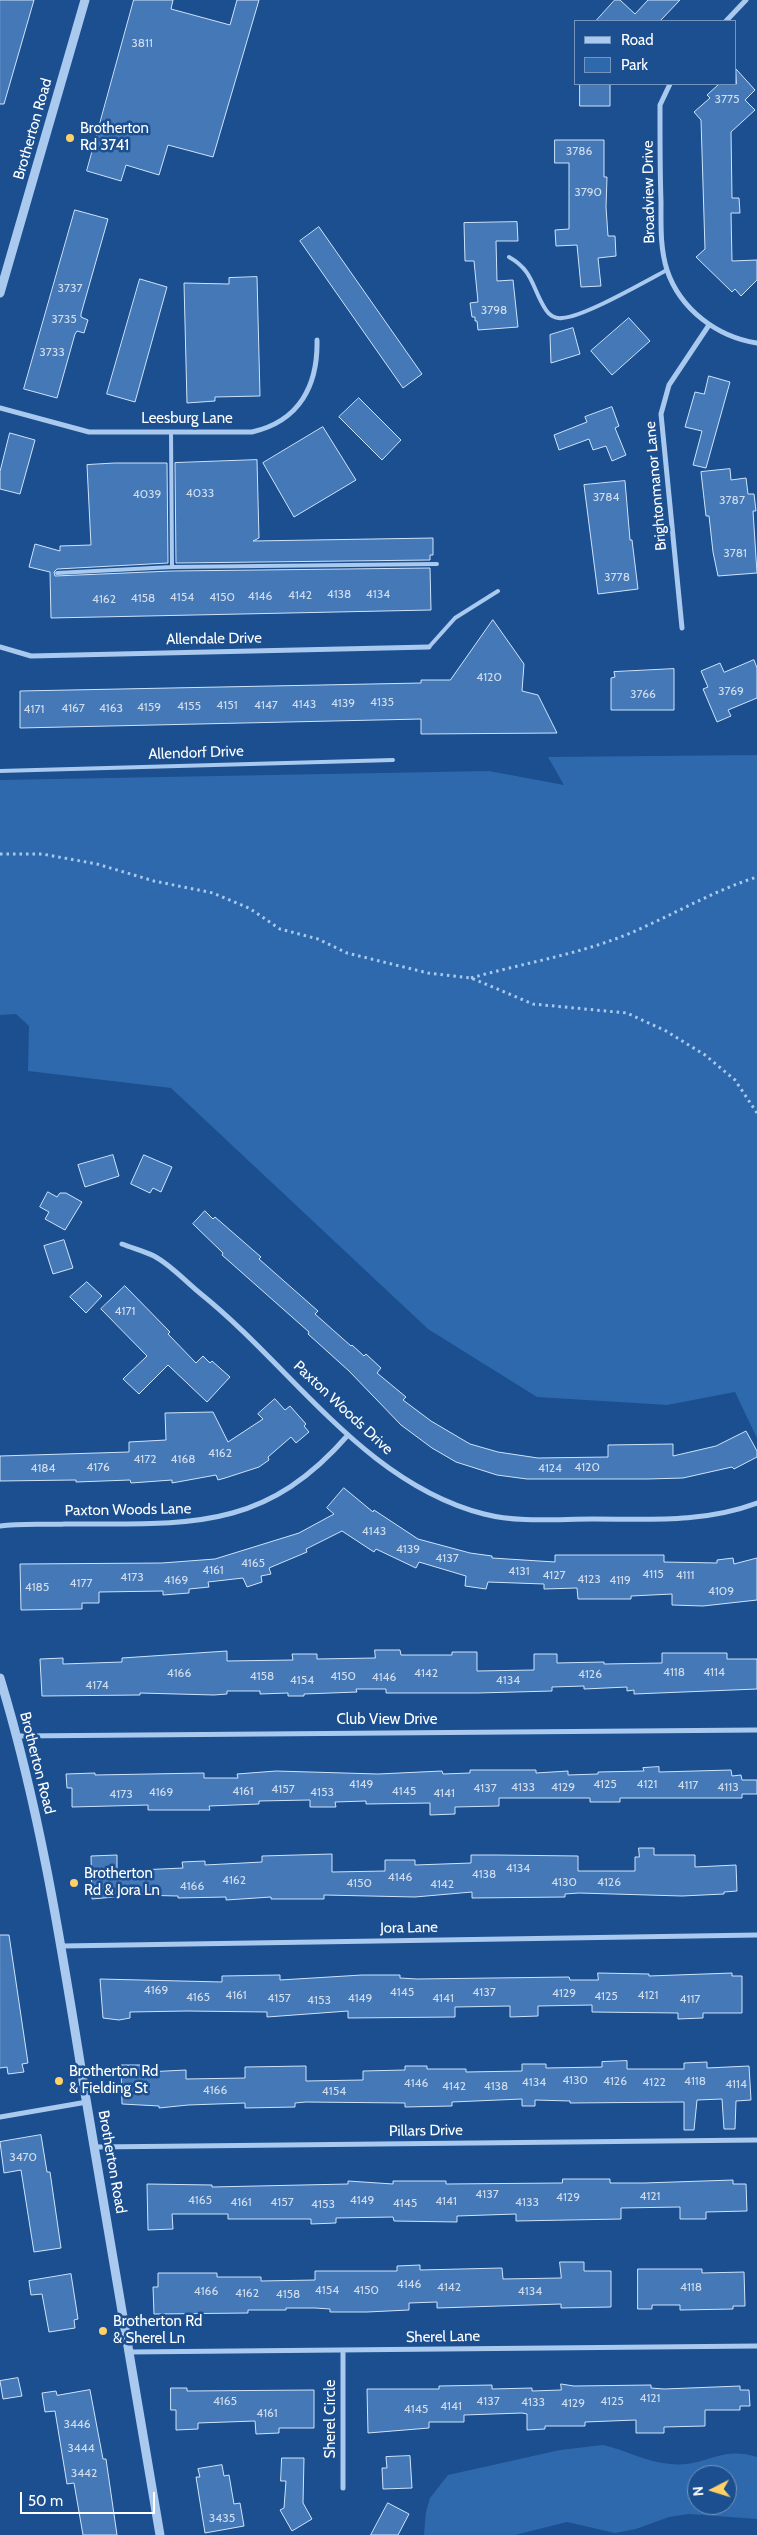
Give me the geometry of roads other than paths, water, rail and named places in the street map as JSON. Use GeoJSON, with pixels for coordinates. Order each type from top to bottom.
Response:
{"type":"FeatureCollection","features":[{"type":"Feature","properties":{"kind":"street","name":"Brotherton Road"},"geometry":{"type":"LineString","coordinates":[[0,291],[85,0]]}},
{"type":"Feature","properties":{"kind":"street"},"geometry":{"type":"LineString","coordinates":[[727,20],[746,0]]}},
{"type":"Feature","properties":{"kind":"street","name":"Broadview Drive"},"geometry":{"type":"LineString","coordinates":[[670,85],[660,105],[661,246],[667,270],[683,300],[709,325],[722,332],[757,343]]}},
{"type":"Feature","properties":{"kind":"street","name":"Brightonmanor Lane"},"geometry":{"type":"LineString","coordinates":[[682,628],[661,414],[668,385],[709,325]]}},
{"type":"Feature","properties":{"kind":"street","name":"Leesburg Lane"},"geometry":{"type":"LineString","coordinates":[[0,408],[89,432],[252,432],[276,423],[302,401],[311,387],[318,362],[317,340]]}},
{"type":"Feature","properties":{"kind":"street","name":"Allendale Drive"},"geometry":{"type":"LineString","coordinates":[[0,647],[31,656],[429,647]]}},
{"type":"Feature","properties":{"kind":"street","name":"Paxton Woods Drive"},"geometry":{"type":"LineString","coordinates":[[122,1244],[154,1256],[228,1316],[348,1435],[399,1476],[428,1494],[460,1507],[511,1519],[684,1519],[718,1514],[757,1503]]}},
{"type":"Feature","properties":{"kind":"street","name":"Paxton Woods Lane"},"geometry":{"type":"LineString","coordinates":[[0,1526],[182,1523],[215,1519],[248,1509],[278,1495],[321,1464],[348,1435]]}},
{"type":"Feature","properties":{"kind":"street","name":"Brotherton Road"},"geometry":{"type":"LineString","coordinates":[[0,1678],[17,1736],[42,1837],[96,2147],[160,2535]]}},
{"type":"Feature","properties":{"kind":"street","name":"Club View Drive"},"geometry":{"type":"LineString","coordinates":[[17,1736],[757,1730]]}},
{"type":"Feature","properties":{"kind":"street","name":"Jora Lane"},"geometry":{"type":"LineString","coordinates":[[62,1946],[757,1935]]}},
{"type":"Feature","properties":{"kind":"street"},"geometry":{"type":"LineString","coordinates":[[0,2117],[87,2102]]}},
{"type":"Feature","properties":{"kind":"street","name":"Pillars Drive"},"geometry":{"type":"LineString","coordinates":[[96,2147],[757,2140]]}},
{"type":"Feature","properties":{"kind":"street","name":"Sherel Lane"},"geometry":{"type":"LineString","coordinates":[[130,2352],[757,2346]]}},
{"type":"Feature","properties":{"kind":"street","name":"Sherel Circle"},"geometry":{"type":"LineString","coordinates":[[343,2350],[343,2488]]}},
{"type":"Feature","properties":{"kind":"lane"},"geometry":{"type":"LineString","coordinates":[[509,257],[519,263],[533,280],[546,311],[554,318],[561,318],[586,310],[667,270]]}},
{"type":"Feature","properties":{"kind":"lane"},"geometry":{"type":"LineString","coordinates":[[171,432],[172,567]]}},
{"type":"Feature","properties":{"kind":"lane"},"geometry":{"type":"LineString","coordinates":[[57,573],[172,567],[437,564]]}},
{"type":"Feature","properties":{"kind":"lane"},"geometry":{"type":"LineString","coordinates":[[429,647],[455,618],[498,591]]}},
{"type":"Feature","properties":{"kind":"lane","name":"Allendorf Drive"},"geometry":{"type":"LineString","coordinates":[[0,771],[393,760]]}},
{"type":"Feature","properties":{"kind":"place","name":"Brotherton Rd 3741"},"geometry":{"type":"Point","coordinates":[70,138]}},
{"type":"Feature","properties":{"kind":"place","name":"Brotherton Rd & Jora Ln"},"geometry":{"type":"Point","coordinates":[74,1883]}},
{"type":"Feature","properties":{"kind":"place","name":"Brotherton Rd & Fielding St"},"geometry":{"type":"Point","coordinates":[59,2081]}},
{"type":"Feature","properties":{"kind":"place","name":"Brotherton Rd & Sherel Ln"},"geometry":{"type":"Point","coordinates":[103,2331]}}]}
